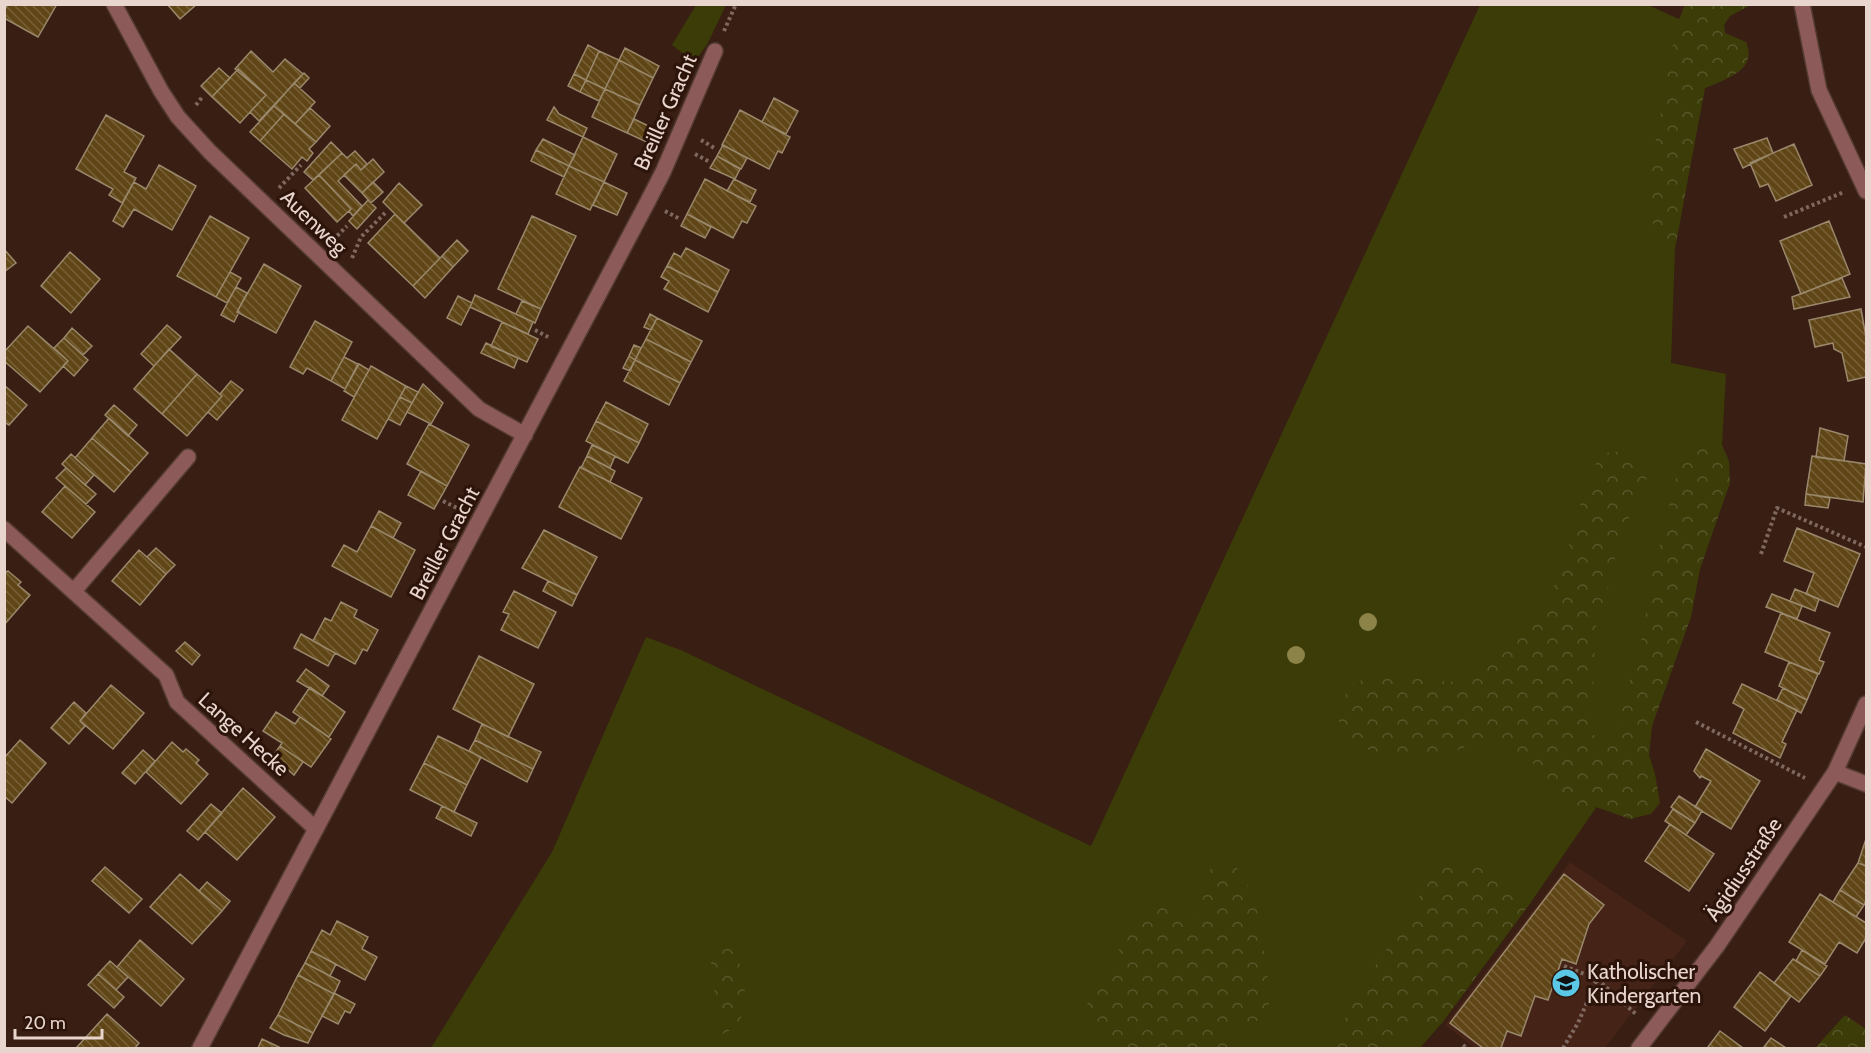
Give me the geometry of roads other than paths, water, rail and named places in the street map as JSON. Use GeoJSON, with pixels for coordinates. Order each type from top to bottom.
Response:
{"type":"FeatureCollection","features":[{"type":"Feature","properties":{"kind":"street","name":"Auenweg"},"geometry":{"type":"LineString","coordinates":[[114,4],[161,91],[178,117],[210,152],[479,409],[525,435]]}},
{"type":"Feature","properties":{"kind":"street"},"geometry":{"type":"LineString","coordinates":[[1802,4],[1819,90],[1865,188]]}},
{"type":"Feature","properties":{"kind":"street","name":"Breiller Gracht"},"geometry":{"type":"LineString","coordinates":[[200,1048],[663,172],[715,51]]}},
{"type":"Feature","properties":{"kind":"street"},"geometry":{"type":"LineString","coordinates":[[74,591],[188,457]]}},
{"type":"Feature","properties":{"kind":"street","name":"Lange Hecke"},"geometry":{"type":"LineString","coordinates":[[4,529],[166,675],[177,702],[316,829]]}},
{"type":"Feature","properties":{"kind":"street","name":"Ägidiusstraße"},"geometry":{"type":"LineString","coordinates":[[1639,1048],[1717,946],[1835,772],[1866,704]]}},
{"type":"Feature","properties":{"kind":"street"},"geometry":{"type":"LineString","coordinates":[[1835,772],[1866,784]]}},
{"type":"Feature","properties":{"kind":"place","name":"Katholischer Kindergarten"},"geometry":{"type":"Point","coordinates":[1566,983]}}]}
